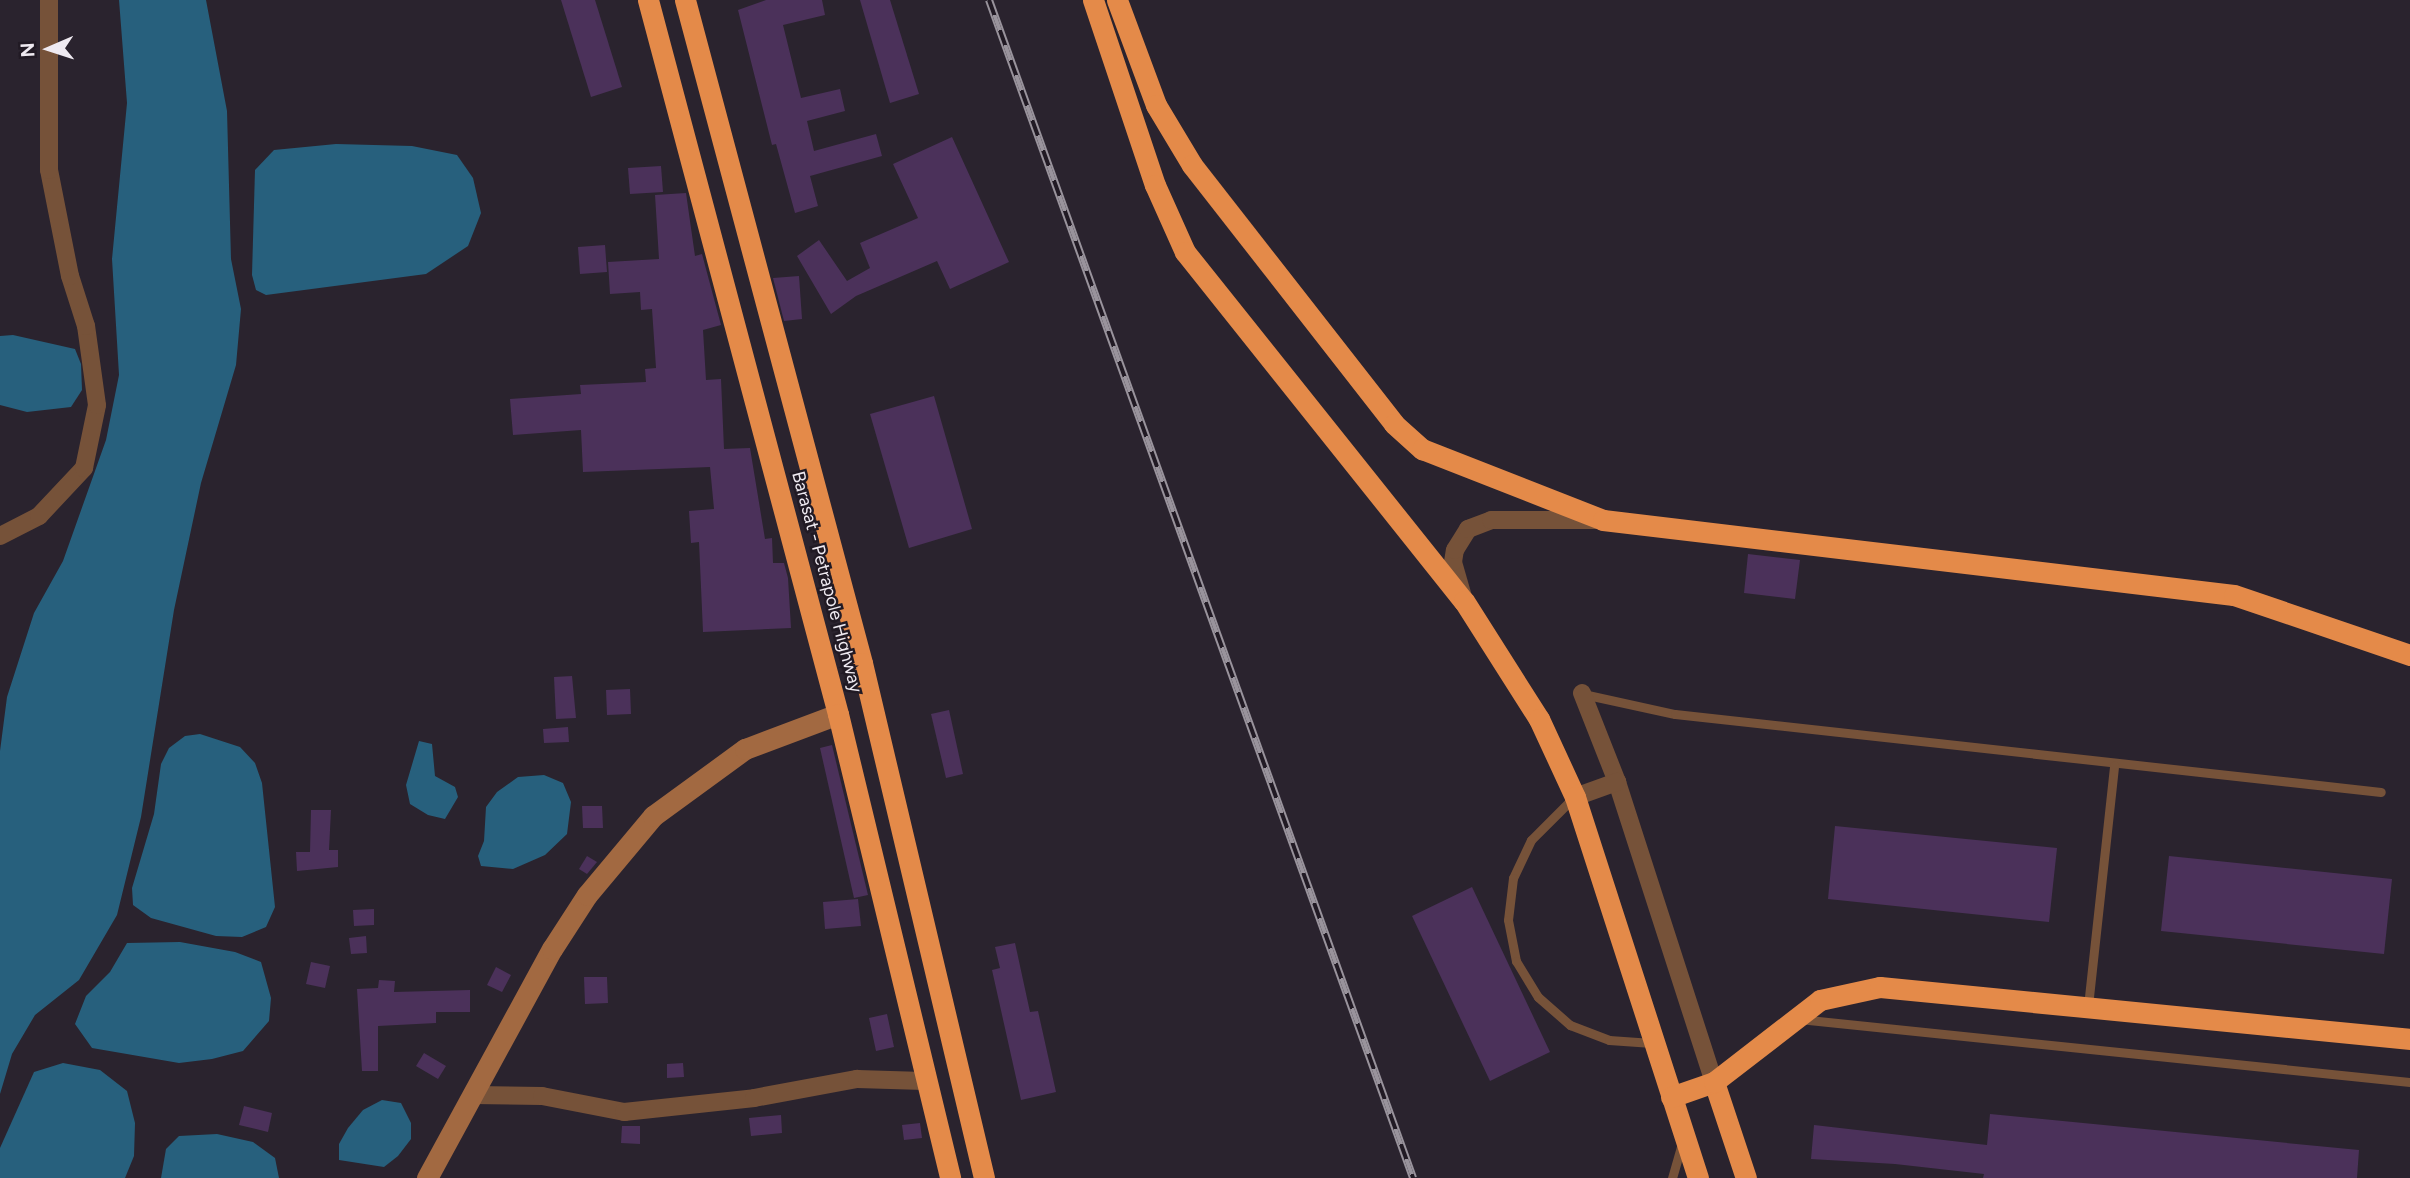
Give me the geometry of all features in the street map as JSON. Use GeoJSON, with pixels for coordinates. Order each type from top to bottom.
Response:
{"type":"FeatureCollection","features":[{"type":"Feature","properties":{"kind":"highway","name":"Barasat - Petrapole Highway"},"geometry":{"type":"LineString","coordinates":[[648,0],[838,714],[924,1081],[950,1178]]}},
{"type":"Feature","properties":{"kind":"highway","name":"Barasat - Petrapole Highway"},"geometry":{"type":"LineString","coordinates":[[685,0],[863,663],[984,1178]]}},
{"type":"Feature","properties":{"kind":"highway"},"geometry":{"type":"LineString","coordinates":[[1093,0],[1155,185],[1185,252],[1464,601],[1539,719],[1575,797],[1698,1178]]}},
{"type":"Feature","properties":{"kind":"highway"},"geometry":{"type":"LineString","coordinates":[[1117,0],[1156,106],[1192,166],[1394,424],[1422,449],[1451,463],[1603,520],[2234,595],[2410,655]]}},
{"type":"Feature","properties":{"kind":"highway"},"geometry":{"type":"LineString","coordinates":[[1671,1097],[1714,1082],[1821,1000],[1880,987],[2410,1039]]}},
{"type":"Feature","properties":{"kind":"highway"},"geometry":{"type":"LineString","coordinates":[[1714,1082],[1746,1178]]}},
{"type":"Feature","properties":{"kind":"street"},"geometry":{"type":"LineString","coordinates":[[0,536],[38,516],[84,468],[97,405],[86,326],[69,276],[48,170],[49,0]]}},
{"type":"Feature","properties":{"kind":"street"},"geometry":{"type":"LineString","coordinates":[[1464,601],[1454,562],[1455,550],[1468,529],[1491,520],[1603,520]]}},
{"type":"Feature","properties":{"kind":"street"},"geometry":{"type":"LineString","coordinates":[[1582,693],[1617,782],[1714,1082]]}},
{"type":"Feature","properties":{"kind":"street"},"geometry":{"type":"LineString","coordinates":[[427,1178],[567,925],[653,816],[745,749],[838,714]]}},
{"type":"Feature","properties":{"kind":"street"},"geometry":{"type":"LineString","coordinates":[[1575,797],[1617,782]]}},
{"type":"Feature","properties":{"kind":"street"},"geometry":{"type":"LineString","coordinates":[[473,1095],[542,1096],[624,1112],[754,1098],[858,1079],[924,1081]]}},
{"type":"Feature","properties":{"kind":"lane"},"geometry":{"type":"LineString","coordinates":[[1582,693],[1675,714],[2114,765],[2381,792]]}},
{"type":"Feature","properties":{"kind":"lane"},"geometry":{"type":"LineString","coordinates":[[2088,1007],[2114,765]]}},
{"type":"Feature","properties":{"kind":"lane"},"geometry":{"type":"LineString","coordinates":[[1575,797],[1531,840],[1513,878],[1508,920],[1516,961],[1538,997],[1570,1025],[1609,1040],[1654,1043]]}},
{"type":"Feature","properties":{"kind":"lane"},"geometry":{"type":"LineString","coordinates":[[1796,1019],[2410,1082]]}},
{"type":"Feature","properties":{"kind":"lane"},"geometry":{"type":"LineString","coordinates":[[1672,1178],[1684,1135]]}},
{"type":"Feature","properties":{"kind":"water"},"geometry":{"type":"Polygon","coordinates":[[[119,0],[206,0],[227,111],[231,259],[241,309],[236,365],[201,483],[174,610],[141,817],[117,915],[79,980],[35,1015],[12,1054],[0,1094],[0,751],[7,697],[34,613],[63,561],[106,440],[119,375],[112,259],[127,103],[119,0]]]}},
{"type":"Feature","properties":{"kind":"water"},"geometry":{"type":"Polygon","coordinates":[[[336,144],[412,146],[457,155],[473,178],[481,213],[468,246],[426,274],[266,295],[256,290],[252,275],[255,170],[274,150],[336,144]]]}},
{"type":"Feature","properties":{"kind":"water"},"geometry":{"type":"Polygon","coordinates":[[[13,335],[75,349],[81,364],[82,390],[71,407],[27,412],[0,405],[0,336],[13,335]]]}},
{"type":"Feature","properties":{"kind":"water"},"geometry":{"type":"Polygon","coordinates":[[[200,734],[240,747],[255,763],[262,783],[275,907],[266,927],[242,937],[216,936],[151,918],[133,905],[132,888],[154,814],[161,764],[169,748],[185,736],[200,734]]]}},
{"type":"Feature","properties":{"kind":"water"},"geometry":{"type":"Polygon","coordinates":[[[419,741],[432,744],[435,776],[455,787],[458,797],[445,819],[428,815],[410,804],[406,785],[419,741]]]}},
{"type":"Feature","properties":{"kind":"water"},"geometry":{"type":"Polygon","coordinates":[[[544,775],[563,783],[571,802],[567,834],[545,855],[513,869],[481,866],[478,856],[484,841],[486,807],[497,792],[518,777],[544,775]]]}},
{"type":"Feature","properties":{"kind":"water"},"geometry":{"type":"Polygon","coordinates":[[[180,942],[235,952],[261,962],[271,998],[269,1021],[243,1051],[212,1059],[179,1063],[92,1048],[75,1024],[86,996],[110,972],[127,943],[180,942]]]}},
{"type":"Feature","properties":{"kind":"water"},"geometry":{"type":"Polygon","coordinates":[[[63,1063],[100,1070],[127,1091],[135,1123],[134,1156],[125,1178],[0,1178],[0,1148],[34,1072],[63,1063]]]}},
{"type":"Feature","properties":{"kind":"water"},"geometry":{"type":"Polygon","coordinates":[[[382,1100],[401,1103],[411,1123],[411,1139],[398,1156],[384,1167],[339,1160],[339,1144],[348,1128],[363,1110],[382,1100]]]}},
{"type":"Feature","properties":{"kind":"water"},"geometry":{"type":"Polygon","coordinates":[[[217,1134],[253,1142],[275,1158],[279,1178],[161,1178],[166,1149],[179,1136],[217,1134]]]}},
{"type":"Feature","properties":{"kind":"building"},"geometry":{"type":"Polygon","coordinates":[[[561,0],[595,0],[622,87],[591,97],[561,0]]]}},
{"type":"Feature","properties":{"kind":"building"},"geometry":{"type":"Polygon","coordinates":[[[766,0],[822,0],[825,15],[783,25],[801,98],[840,89],[845,111],[807,121],[814,151],[876,134],[882,156],[810,176],[818,206],[795,213],[776,144],[772,145],[738,10],[766,0]]]}},
{"type":"Feature","properties":{"kind":"building"},"geometry":{"type":"Polygon","coordinates":[[[860,0],[890,0],[919,94],[890,103],[860,0]]]}},
{"type":"Feature","properties":{"kind":"building"},"geometry":{"type":"Polygon","coordinates":[[[952,137],[1009,262],[950,289],[937,261],[856,296],[831,314],[797,256],[819,240],[847,281],[870,268],[860,243],[918,218],[893,164],[952,137]]]}},
{"type":"Feature","properties":{"kind":"building"},"geometry":{"type":"Polygon","coordinates":[[[661,166],[663,192],[630,194],[628,168],[661,166]]]}},
{"type":"Feature","properties":{"kind":"building"},"geometry":{"type":"Polygon","coordinates":[[[686,193],[695,256],[702,254],[721,325],[703,330],[706,380],[721,379],[724,449],[750,448],[765,539],[772,538],[773,563],[784,563],[788,578],[791,628],[703,632],[699,542],[691,543],[689,511],[714,509],[710,467],[583,472],[581,430],[513,435],[510,399],[581,394],[580,385],[646,382],[645,369],[656,368],[652,309],[641,310],[640,292],[610,294],[608,262],[659,259],[655,195],[686,193]]]}},
{"type":"Feature","properties":{"kind":"building"},"geometry":{"type":"Polygon","coordinates":[[[605,245],[607,272],[580,274],[578,247],[605,245]]]}},
{"type":"Feature","properties":{"kind":"building"},"geometry":{"type":"Polygon","coordinates":[[[799,276],[802,319],[784,321],[773,278],[799,276]]]}},
{"type":"Feature","properties":{"kind":"building"},"geometry":{"type":"Polygon","coordinates":[[[934,396],[972,529],[909,548],[870,414],[934,396]]]}},
{"type":"Feature","properties":{"kind":"building"},"geometry":{"type":"Polygon","coordinates":[[[1748,554],[1800,560],[1795,599],[1744,593],[1748,554]]]}},
{"type":"Feature","properties":{"kind":"building"},"geometry":{"type":"Polygon","coordinates":[[[572,676],[576,718],[556,719],[554,677],[572,676]]]}},
{"type":"Feature","properties":{"kind":"building"},"geometry":{"type":"Polygon","coordinates":[[[630,689],[631,714],[607,715],[606,690],[630,689]]]}},
{"type":"Feature","properties":{"kind":"building"},"geometry":{"type":"Polygon","coordinates":[[[949,710],[963,774],[946,778],[931,714],[949,710]]]}},
{"type":"Feature","properties":{"kind":"building"},"geometry":{"type":"Polygon","coordinates":[[[568,727],[569,742],[544,743],[543,729],[568,727]]]}},
{"type":"Feature","properties":{"kind":"building"},"geometry":{"type":"Polygon","coordinates":[[[832,745],[868,895],[854,898],[820,748],[832,745]]]}},
{"type":"Feature","properties":{"kind":"building"},"geometry":{"type":"Polygon","coordinates":[[[582,806],[602,806],[603,828],[583,828],[582,806]]]}},
{"type":"Feature","properties":{"kind":"building"},"geometry":{"type":"Polygon","coordinates":[[[311,810],[331,810],[329,850],[338,850],[338,867],[297,871],[296,852],[310,852],[311,810]]]}},
{"type":"Feature","properties":{"kind":"building"},"geometry":{"type":"Polygon","coordinates":[[[1835,826],[2057,848],[2049,922],[1828,899],[1835,826]]]}},
{"type":"Feature","properties":{"kind":"building"},"geometry":{"type":"Polygon","coordinates":[[[587,856],[597,862],[587,874],[579,869],[587,856]]]}},
{"type":"Feature","properties":{"kind":"building"},"geometry":{"type":"Polygon","coordinates":[[[2169,856],[2392,879],[2384,954],[2161,931],[2169,856]]]}},
{"type":"Feature","properties":{"kind":"building"},"geometry":{"type":"Polygon","coordinates":[[[1472,887],[1550,1052],[1490,1081],[1412,916],[1472,887]]]}},
{"type":"Feature","properties":{"kind":"building"},"geometry":{"type":"Polygon","coordinates":[[[858,899],[861,926],[825,929],[823,902],[858,899]]]}},
{"type":"Feature","properties":{"kind":"building"},"geometry":{"type":"Polygon","coordinates":[[[374,909],[374,925],[354,926],[353,910],[374,909]]]}},
{"type":"Feature","properties":{"kind":"building"},"geometry":{"type":"Polygon","coordinates":[[[366,936],[367,953],[351,954],[349,938],[366,936]]]}},
{"type":"Feature","properties":{"kind":"building"},"geometry":{"type":"Polygon","coordinates":[[[1015,943],[1030,1012],[1038,1011],[1056,1092],[1021,1100],[992,970],[1000,968],[995,947],[1015,943]]]}},
{"type":"Feature","properties":{"kind":"building"},"geometry":{"type":"Polygon","coordinates":[[[311,962],[330,966],[325,988],[306,984],[311,962]]]}},
{"type":"Feature","properties":{"kind":"building"},"geometry":{"type":"Polygon","coordinates":[[[496,967],[511,975],[502,992],[487,985],[496,967]]]}},
{"type":"Feature","properties":{"kind":"building"},"geometry":{"type":"Polygon","coordinates":[[[584,977],[607,977],[608,1003],[585,1004],[584,977]]]}},
{"type":"Feature","properties":{"kind":"building"},"geometry":{"type":"Polygon","coordinates":[[[379,980],[395,981],[394,992],[470,990],[470,1012],[436,1012],[436,1023],[378,1026],[378,1071],[362,1071],[357,989],[378,988],[379,980]]]}},
{"type":"Feature","properties":{"kind":"building"},"geometry":{"type":"Polygon","coordinates":[[[887,1014],[894,1047],[876,1051],[869,1018],[887,1014]]]}},
{"type":"Feature","properties":{"kind":"building"},"geometry":{"type":"Polygon","coordinates":[[[424,1053],[446,1066],[438,1079],[416,1066],[424,1053]]]}},
{"type":"Feature","properties":{"kind":"building"},"geometry":{"type":"Polygon","coordinates":[[[683,1063],[684,1077],[667,1078],[667,1064],[683,1063]]]}},
{"type":"Feature","properties":{"kind":"building"},"geometry":{"type":"Polygon","coordinates":[[[244,1106],[272,1113],[268,1132],[239,1125],[244,1106]]]}},
{"type":"Feature","properties":{"kind":"building"},"geometry":{"type":"Polygon","coordinates":[[[1990,1114],[2359,1150],[2357,1178],[1983,1178],[1984,1174],[1895,1164],[1811,1159],[1814,1125],[1987,1145],[1990,1114]]]}},
{"type":"Feature","properties":{"kind":"building"},"geometry":{"type":"Polygon","coordinates":[[[781,1115],[782,1133],[751,1136],[749,1118],[781,1115]]]}},
{"type":"Feature","properties":{"kind":"building"},"geometry":{"type":"Polygon","coordinates":[[[920,1123],[922,1138],[904,1140],[902,1125],[920,1123]]]}},
{"type":"Feature","properties":{"kind":"building"},"geometry":{"type":"Polygon","coordinates":[[[622,1126],[640,1126],[640,1144],[621,1143],[622,1126]]]}},
{"type":"Feature","properties":{"kind":"railway"},"geometry":{"type":"LineString","coordinates":[[989,0],[1413,1178]]}}]}
